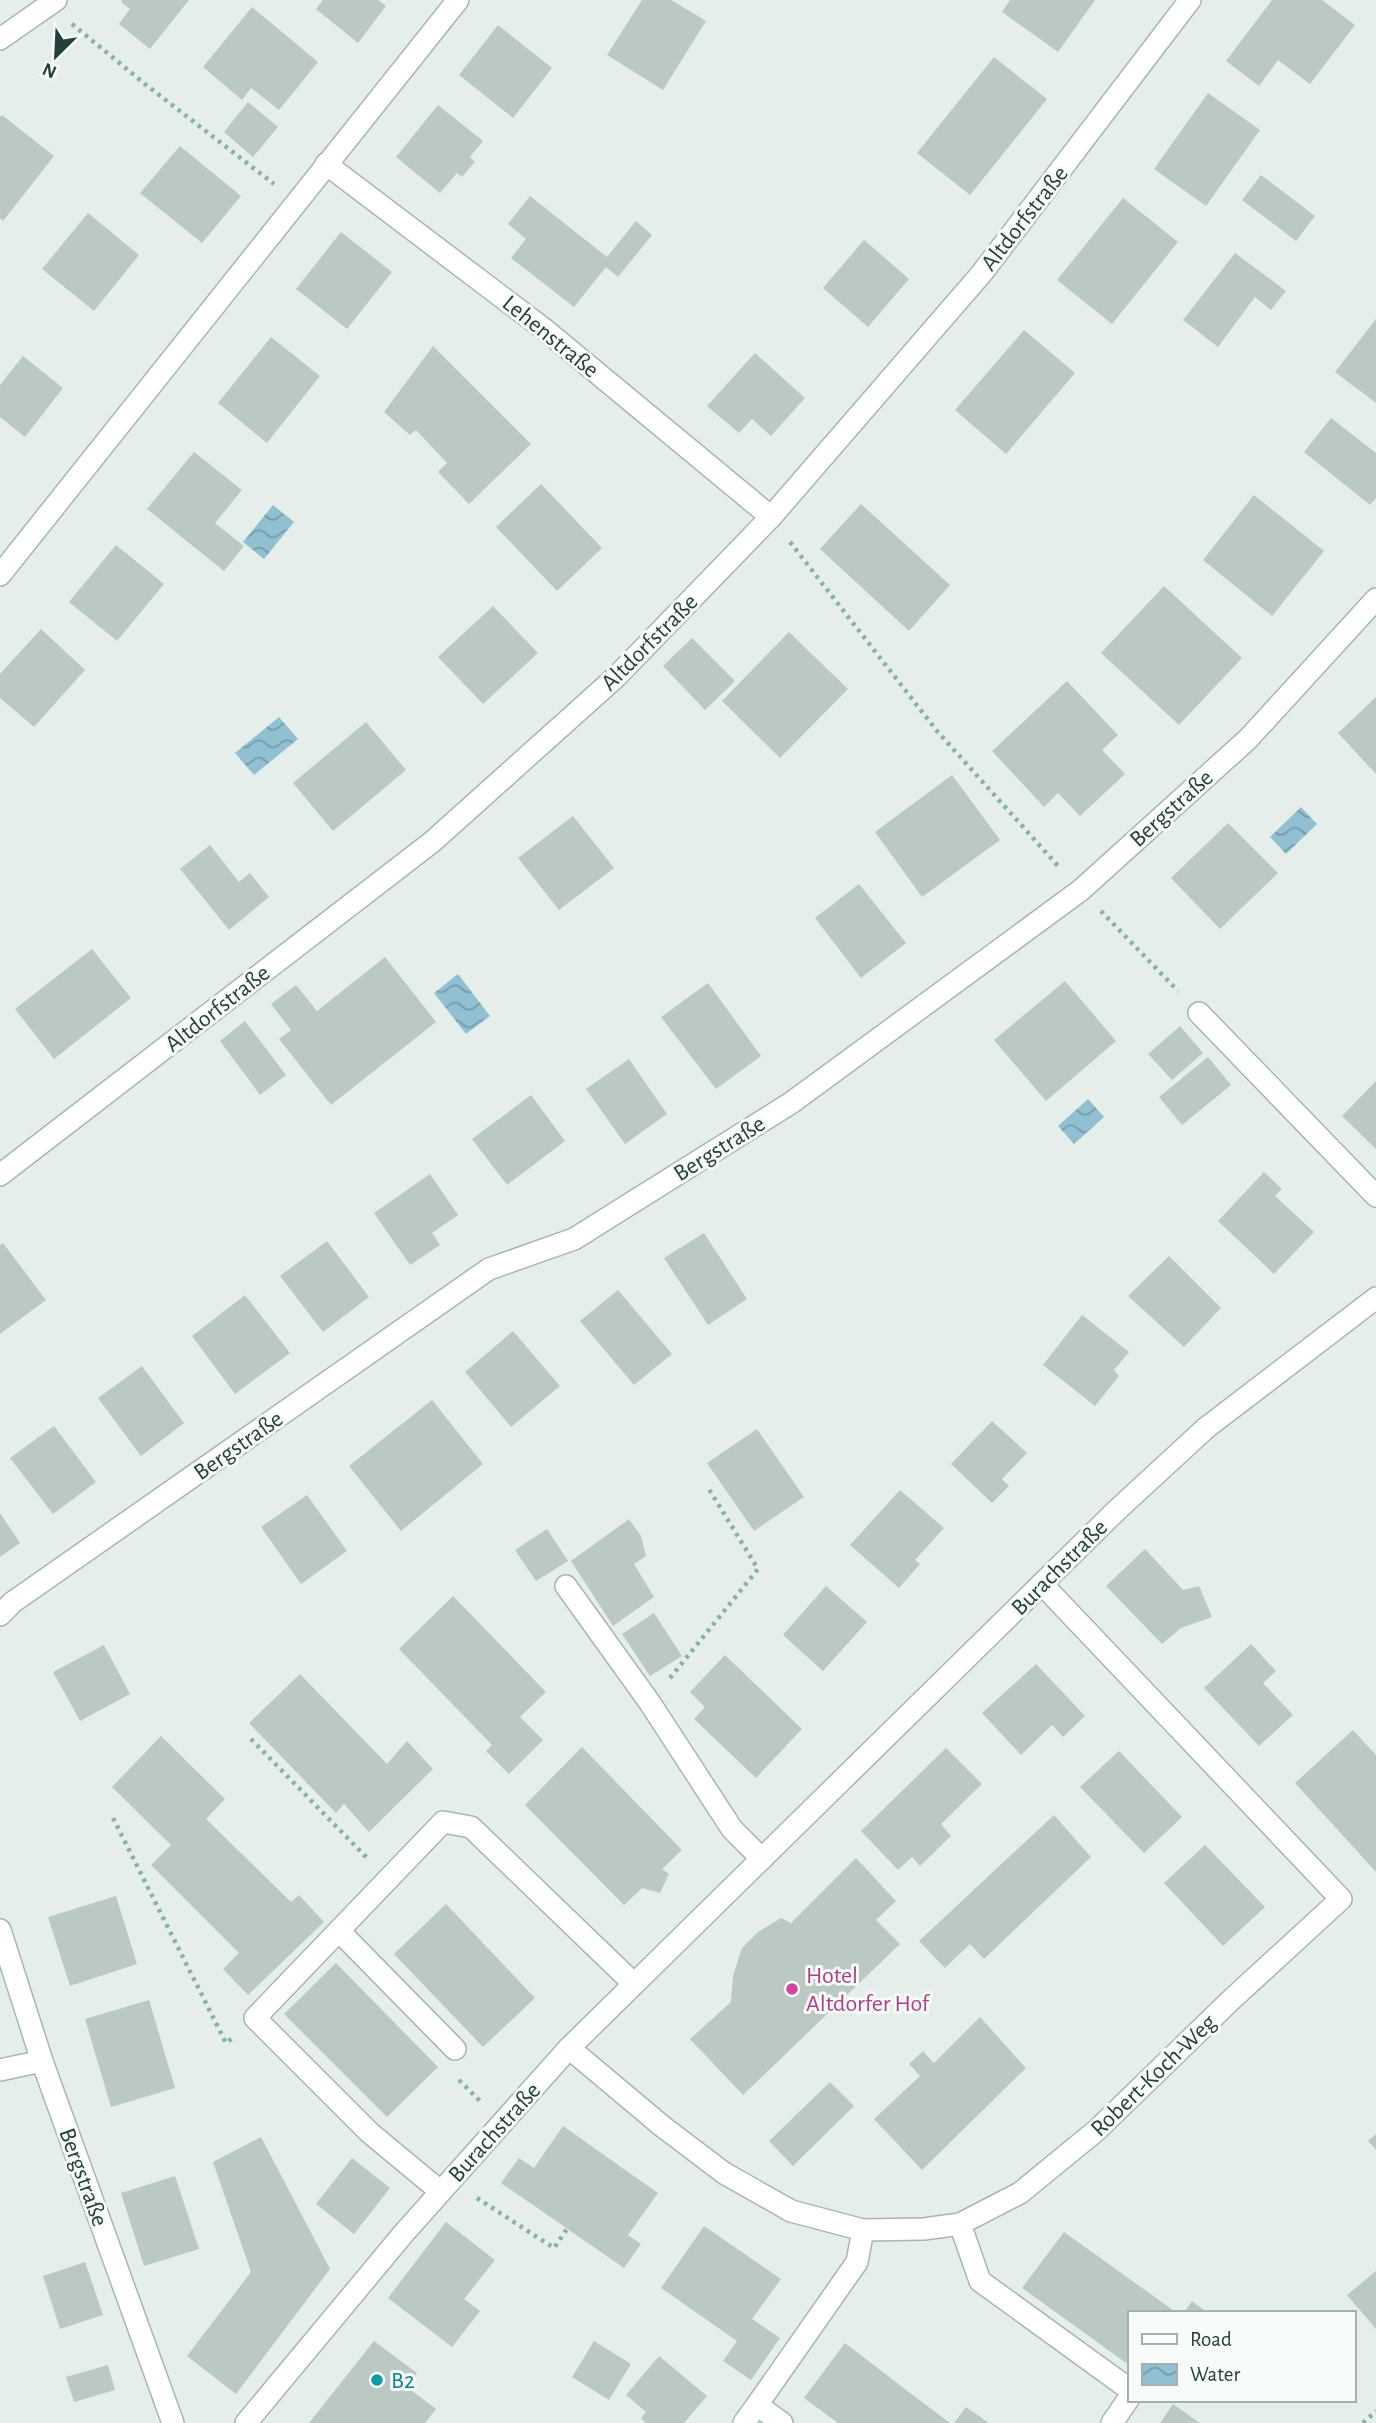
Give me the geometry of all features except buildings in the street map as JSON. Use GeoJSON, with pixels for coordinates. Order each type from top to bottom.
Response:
{"type":"FeatureCollection","features":[{"type":"Feature","properties":{"kind":"street"},"geometry":{"type":"LineString","coordinates":[[0,575],[458,0]]}},
{"type":"Feature","properties":{"kind":"street","name":"Altdorfstraße"},"geometry":{"type":"LineString","coordinates":[[0,1175],[432,842],[616,677],[771,516],[982,272],[1191,0]]}},
{"type":"Feature","properties":{"kind":"street"},"geometry":{"type":"LineString","coordinates":[[0,38],[53,3]]}},
{"type":"Feature","properties":{"kind":"street","name":"Lehenstraße"},"geometry":{"type":"LineString","coordinates":[[327,164],[544,328],[771,516]]}},
{"type":"Feature","properties":{"kind":"street","name":"Bergstraße"},"geometry":{"type":"LineString","coordinates":[[0,1615],[13,1602],[489,1269],[574,1239],[791,1103],[1081,890],[1248,738],[1376,599]]}},
{"type":"Feature","properties":{"kind":"street"},"geometry":{"type":"LineString","coordinates":[[1199,1013],[1376,1196]]}},
{"type":"Feature","properties":{"kind":"street","name":"Burachstraße"},"geometry":{"type":"LineString","coordinates":[[246,2423],[445,2186],[569,2048],[1117,1510],[1206,1428],[1376,1298]]}},
{"type":"Feature","properties":{"kind":"street","name":"Robert-Koch-Weg"},"geometry":{"type":"LineString","coordinates":[[569,2048],[662,2126],[724,2173],[791,2211],[863,2230],[925,2229],[960,2224],[1020,2193],[1097,2130],[1231,2000],[1341,1899],[1042,1584]]}},
{"type":"Feature","properties":{"kind":"street"},"geometry":{"type":"LineString","coordinates":[[566,1586],[650,1703],[732,1829],[762,1859]]}},
{"type":"Feature","properties":{"kind":"street"},"geometry":{"type":"LineString","coordinates":[[445,2186],[370,2133],[255,2018],[443,1822],[471,1827],[634,1984]]}},
{"type":"Feature","properties":{"kind":"street","name":"Bergstraße"},"geometry":{"type":"LineString","coordinates":[[0,1930],[42,2061],[173,2423]]}},
{"type":"Feature","properties":{"kind":"street"},"geometry":{"type":"LineString","coordinates":[[339,1931],[455,2049]]}},
{"type":"Feature","properties":{"kind":"street"},"geometry":{"type":"LineString","coordinates":[[0,2070],[42,2061]]}},
{"type":"Feature","properties":{"kind":"street"},"geometry":{"type":"LineString","coordinates":[[960,2224],[980,2281],[1128,2388]]}},
{"type":"Feature","properties":{"kind":"street"},"geometry":{"type":"LineString","coordinates":[[744,2423],[857,2262],[863,2230]]}},
{"type":"Feature","properties":{"kind":"street"},"geometry":{"type":"LineString","coordinates":[[1112,2423],[1128,2399]]}},
{"type":"Feature","properties":{"kind":"street"},"geometry":{"type":"LineString","coordinates":[[757,2405],[782,2423]]}},
{"type":"Feature","properties":{"kind":"path"},"geometry":{"type":"LineString","coordinates":[[53,3],[145,84],[297,201]]}},
{"type":"Feature","properties":{"kind":"path"},"geometry":{"type":"LineString","coordinates":[[771,516],[937,731],[1081,890],[1199,1013]]}},
{"type":"Feature","properties":{"kind":"path"},"geometry":{"type":"LineString","coordinates":[[650,1703],[758,1569],[707,1486]]}},
{"type":"Feature","properties":{"kind":"path"},"geometry":{"type":"LineString","coordinates":[[251,1739],[388,1880]]}},
{"type":"Feature","properties":{"kind":"path"},"geometry":{"type":"LineString","coordinates":[[113,1818],[226,2043],[255,2018]]}},
{"type":"Feature","properties":{"kind":"path"},"geometry":{"type":"LineString","coordinates":[[455,2049],[449,2071],[501,2123]]}},
{"type":"Feature","properties":{"kind":"path"},"geometry":{"type":"LineString","coordinates":[[445,2186],[554,2248],[567,2229]]}},
{"type":"Feature","properties":{"kind":"path"},"geometry":{"type":"LineString","coordinates":[[1363,2423],[1376,2411]]}},
{"type":"Feature","properties":{"kind":"water"},"geometry":{"type":"Polygon","coordinates":[[[273,505],[294,522],[264,559],[243,542],[273,505]]]}},
{"type":"Feature","properties":{"kind":"water"},"geometry":{"type":"Polygon","coordinates":[[[279,717],[298,739],[254,775],[235,753],[279,717]]]}},
{"type":"Feature","properties":{"kind":"water"},"geometry":{"type":"Polygon","coordinates":[[[1301,807],[1317,824],[1286,854],[1270,837],[1301,807]]]}},
{"type":"Feature","properties":{"kind":"water"},"geometry":{"type":"Polygon","coordinates":[[[458,974],[490,1016],[466,1034],[434,993],[458,974]]]}},
{"type":"Feature","properties":{"kind":"water"},"geometry":{"type":"Polygon","coordinates":[[[1088,1099],[1104,1117],[1074,1144],[1058,1126],[1088,1099]]]}},
{"type":"Feature","properties":{"kind":"place","name":"Hotel Altdorfer Hof"},"geometry":{"type":"Point","coordinates":[792,1989]}},
{"type":"Feature","properties":{"kind":"place","name":"B2"},"geometry":{"type":"Point","coordinates":[377,2380]}}]}
